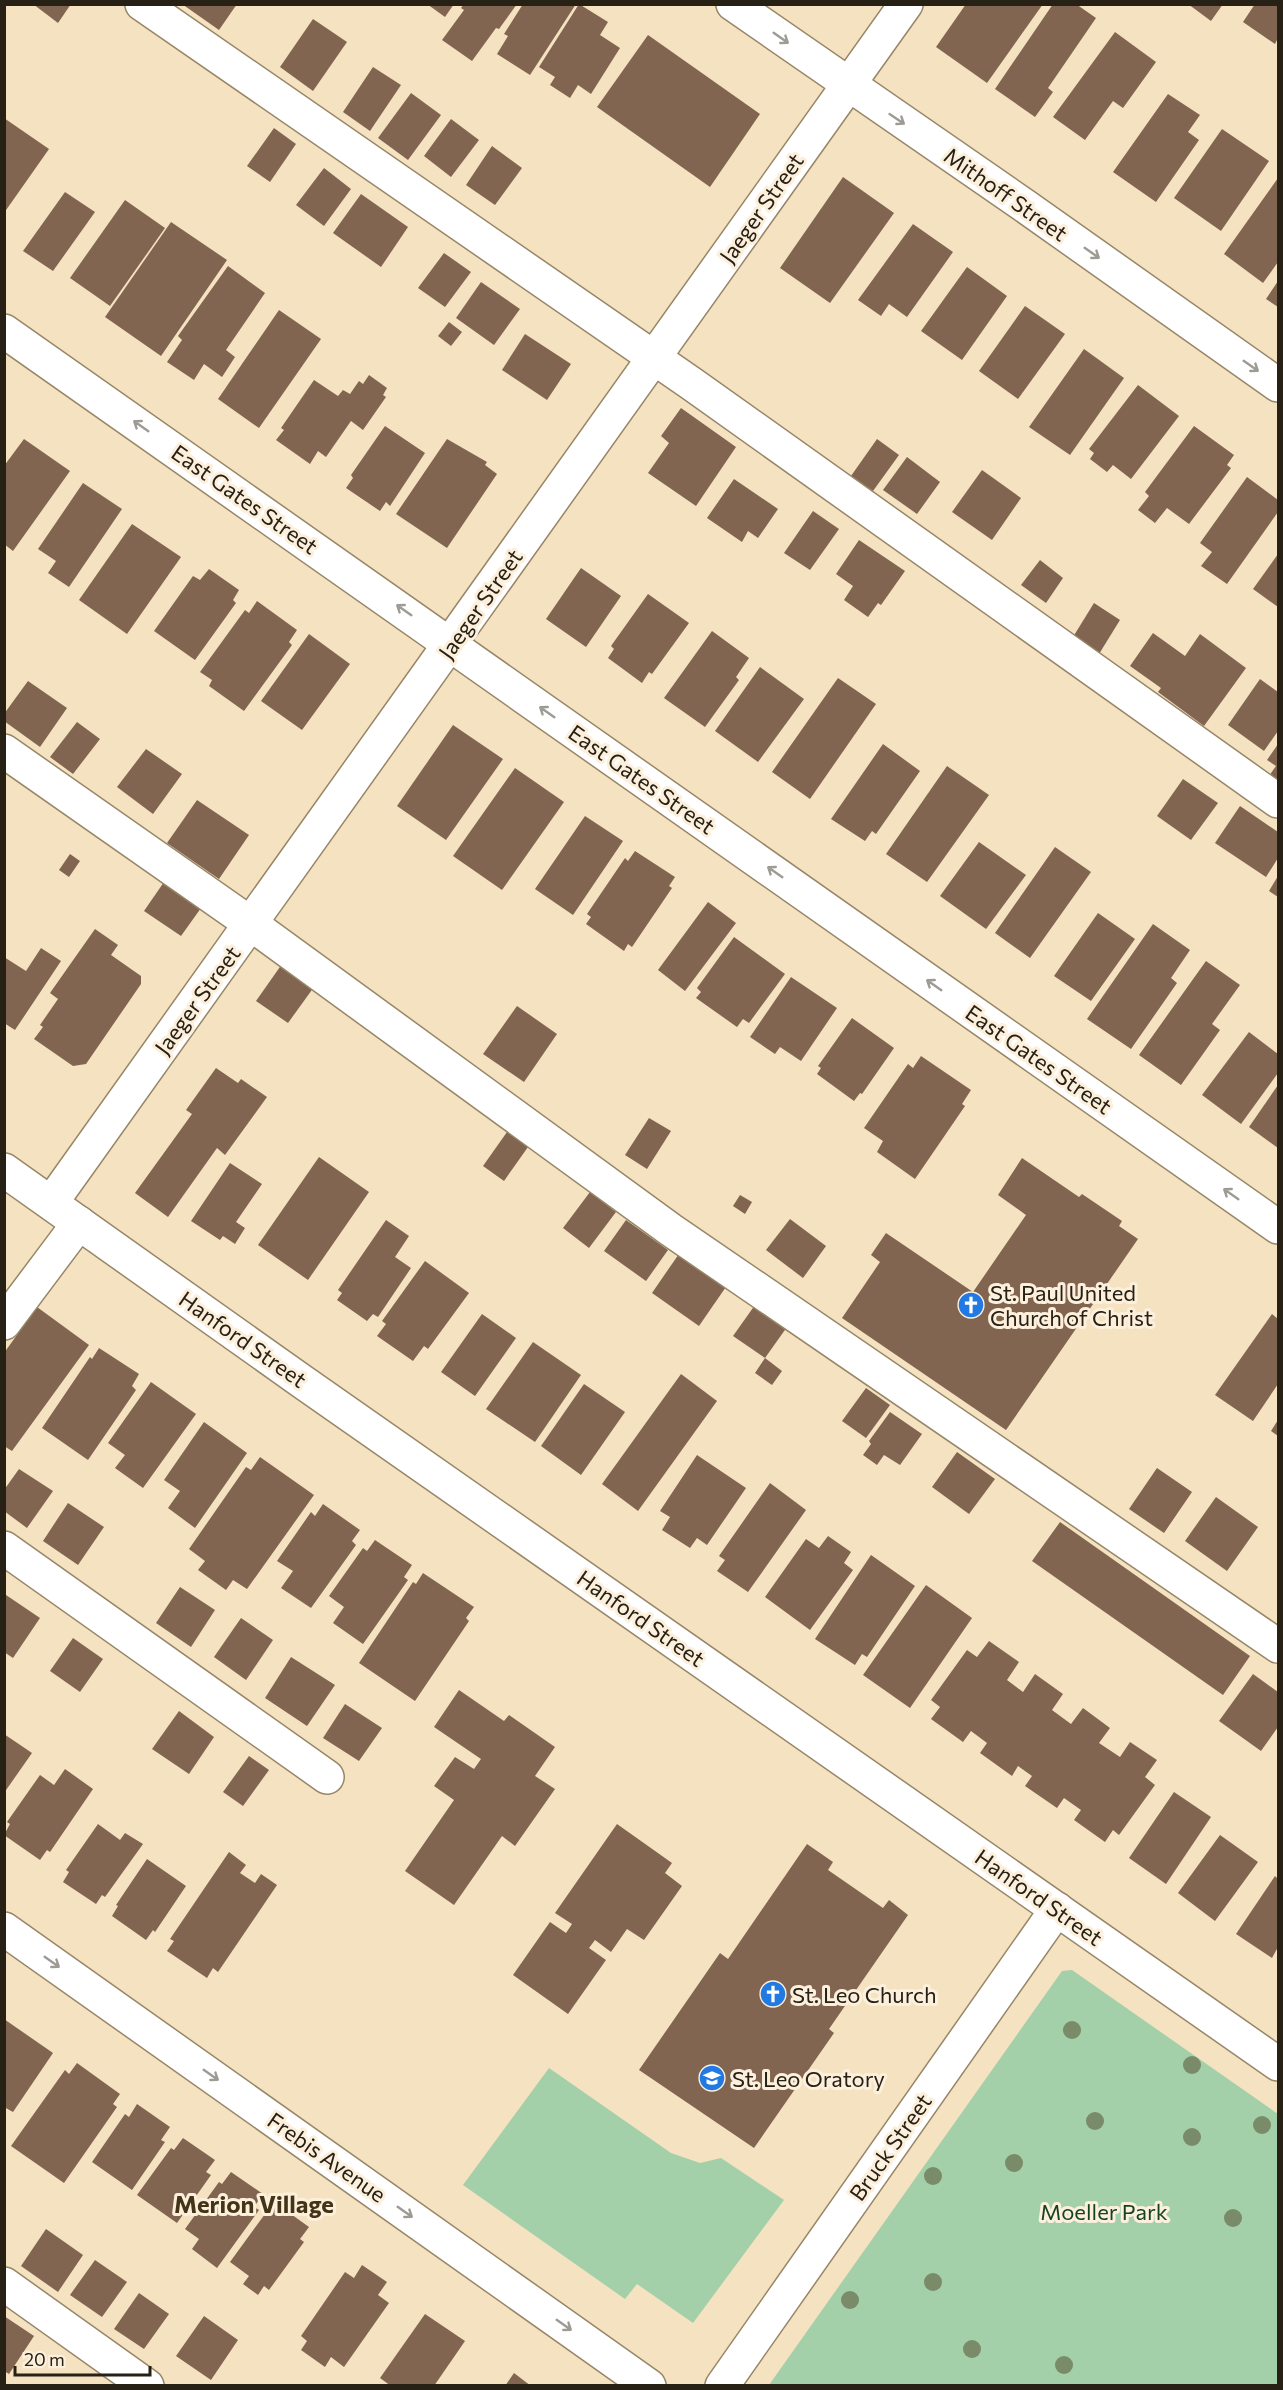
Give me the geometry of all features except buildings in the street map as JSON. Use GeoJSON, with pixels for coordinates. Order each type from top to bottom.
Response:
{"type":"FeatureCollection","features":[{"type":"Feature","properties":{"kind":"street"},"geometry":{"type":"LineString","coordinates":[[142,4],[655,358],[1278,801]]}},
{"type":"Feature","properties":{"kind":"street","name":"Mithoff Street"},"geometry":{"type":"LineString","coordinates":[[733,4],[1278,385]]}},
{"type":"Feature","properties":{"kind":"street","name":"Jaeger Street"},"geometry":{"type":"LineString","coordinates":[[51,1203],[452,644],[906,4]]}},
{"type":"Feature","properties":{"kind":"street","name":"East Gates Street"},"geometry":{"type":"LineString","coordinates":[[4,331],[1278,1227]]}},
{"type":"Feature","properties":{"kind":"street"},"geometry":{"type":"LineString","coordinates":[[4,751],[250,924],[671,1230],[1278,1646]]}},
{"type":"Feature","properties":{"kind":"street","name":"Hanford Street"},"geometry":{"type":"LineString","coordinates":[[4,1170],[1278,2064]]}},
{"type":"Feature","properties":{"kind":"street"},"geometry":{"type":"LineString","coordinates":[[4,1323],[80,1223]]}},
{"type":"Feature","properties":{"kind":"street"},"geometry":{"type":"LineString","coordinates":[[4,1548],[327,1777]]}},
{"type":"Feature","properties":{"kind":"street","name":"Bruck Street"},"geometry":{"type":"LineString","coordinates":[[722,2385],[1057,1910]]}},
{"type":"Feature","properties":{"kind":"street","name":"Frebis Avenue"},"geometry":{"type":"LineString","coordinates":[[4,1929],[649,2385]]}},
{"type":"Feature","properties":{"kind":"street"},"geometry":{"type":"LineString","coordinates":[[4,2284],[147,2385]]}},
{"type":"Feature","properties":{"kind":"green space","name":"Moeller Park"},"geometry":{"type":"Polygon","coordinates":[[[1072,1970],[1278,2114],[1278,2385],[769,2385],[1062,1971],[1072,1970]]]}},
{"type":"Feature","properties":{"kind":"green space"},"geometry":{"type":"Polygon","coordinates":[[[549,2068],[671,2153],[700,2163],[721,2158],[784,2200],[693,2323],[637,2284],[625,2299],[463,2185],[549,2068]]]}},
{"type":"Feature","properties":{"kind":"place","name":"St. Paul United Church of Christ"},"geometry":{"type":"Point","coordinates":[971,1305]}},
{"type":"Feature","properties":{"kind":"place","name":"St. Leo Church"},"geometry":{"type":"Point","coordinates":[773,1994]}},
{"type":"Feature","properties":{"kind":"place","name":"St. Leo Oratory"},"geometry":{"type":"Point","coordinates":[712,2078]}},
{"type":"Feature","properties":{"kind":"district","name":"Merion Village"},"geometry":{"type":"Point","coordinates":[254,2203]}}]}
